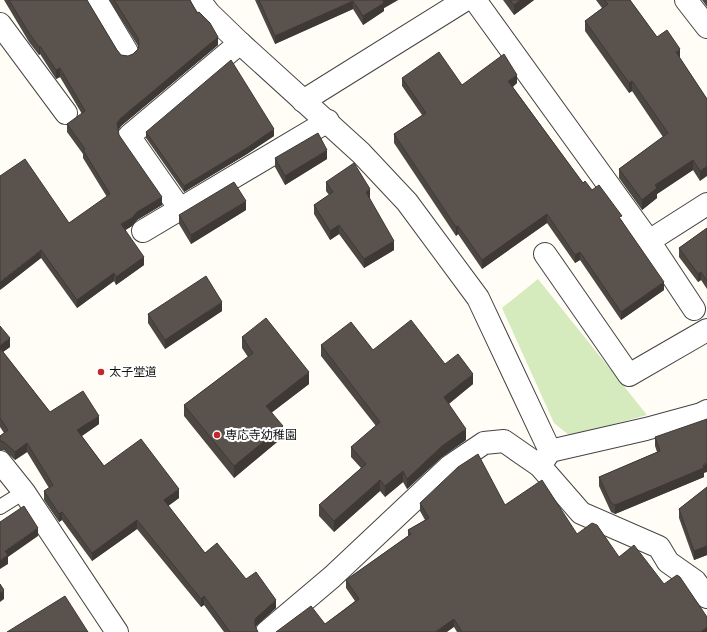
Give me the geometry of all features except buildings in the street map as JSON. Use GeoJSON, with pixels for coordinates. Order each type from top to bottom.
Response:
{"type":"FeatureCollection","features":[{"type":"Feature","properties":{"kind":"street"},"geometry":{"type":"LineString","coordinates":[[96,0],[127,52]]}},
{"type":"Feature","properties":{"kind":"street"},"geometry":{"type":"LineString","coordinates":[[199,0],[209,13],[240,43],[328,121],[407,202],[478,298],[545,459],[581,513],[659,547],[707,571]]}},
{"type":"Feature","properties":{"kind":"street"},"geometry":{"type":"LineString","coordinates":[[304,101],[465,0]]}},
{"type":"Feature","properties":{"kind":"street"},"geometry":{"type":"LineString","coordinates":[[475,0],[649,241],[694,309]]}},
{"type":"Feature","properties":{"kind":"street"},"geometry":{"type":"LineString","coordinates":[[686,0],[707,27]]}},
{"type":"Feature","properties":{"kind":"street"},"geometry":{"type":"LineString","coordinates":[[0,24],[66,113]]}},
{"type":"Feature","properties":{"kind":"street"},"geometry":{"type":"LineString","coordinates":[[180,209],[129,136],[240,43]]}},
{"type":"Feature","properties":{"kind":"street"},"geometry":{"type":"LineString","coordinates":[[143,231],[328,121]]}},
{"type":"Feature","properties":{"kind":"street"},"geometry":{"type":"LineString","coordinates":[[649,241],[707,204]]}},
{"type":"Feature","properties":{"kind":"street"},"geometry":{"type":"LineString","coordinates":[[545,254],[629,375],[707,330]]}},
{"type":"Feature","properties":{"kind":"street"},"geometry":{"type":"LineString","coordinates":[[267,632],[332,577],[450,466],[484,443],[504,441],[545,459],[707,411]]}},
{"type":"Feature","properties":{"kind":"street"},"geometry":{"type":"LineString","coordinates":[[0,462],[24,492],[117,632]]}},
{"type":"Feature","properties":{"kind":"street"},"geometry":{"type":"LineString","coordinates":[[659,547],[668,562],[695,581],[707,596]]}},
{"type":"Feature","properties":{"kind":"lane"},"geometry":{"type":"LineString","coordinates":[[0,507],[24,492]]}},
{"type":"Feature","properties":{"kind":"green space"},"geometry":{"type":"Polygon","coordinates":[[[538,279],[647,415],[570,436],[554,423],[502,308],[538,279]]]}},
{"type":"Feature","properties":{"kind":"place","name":"太子堂道"},"geometry":{"type":"Point","coordinates":[101,372]}},
{"type":"Feature","properties":{"kind":"place","name":"専応寺幼稚園"},"geometry":{"type":"Point","coordinates":[217,435]}}]}
